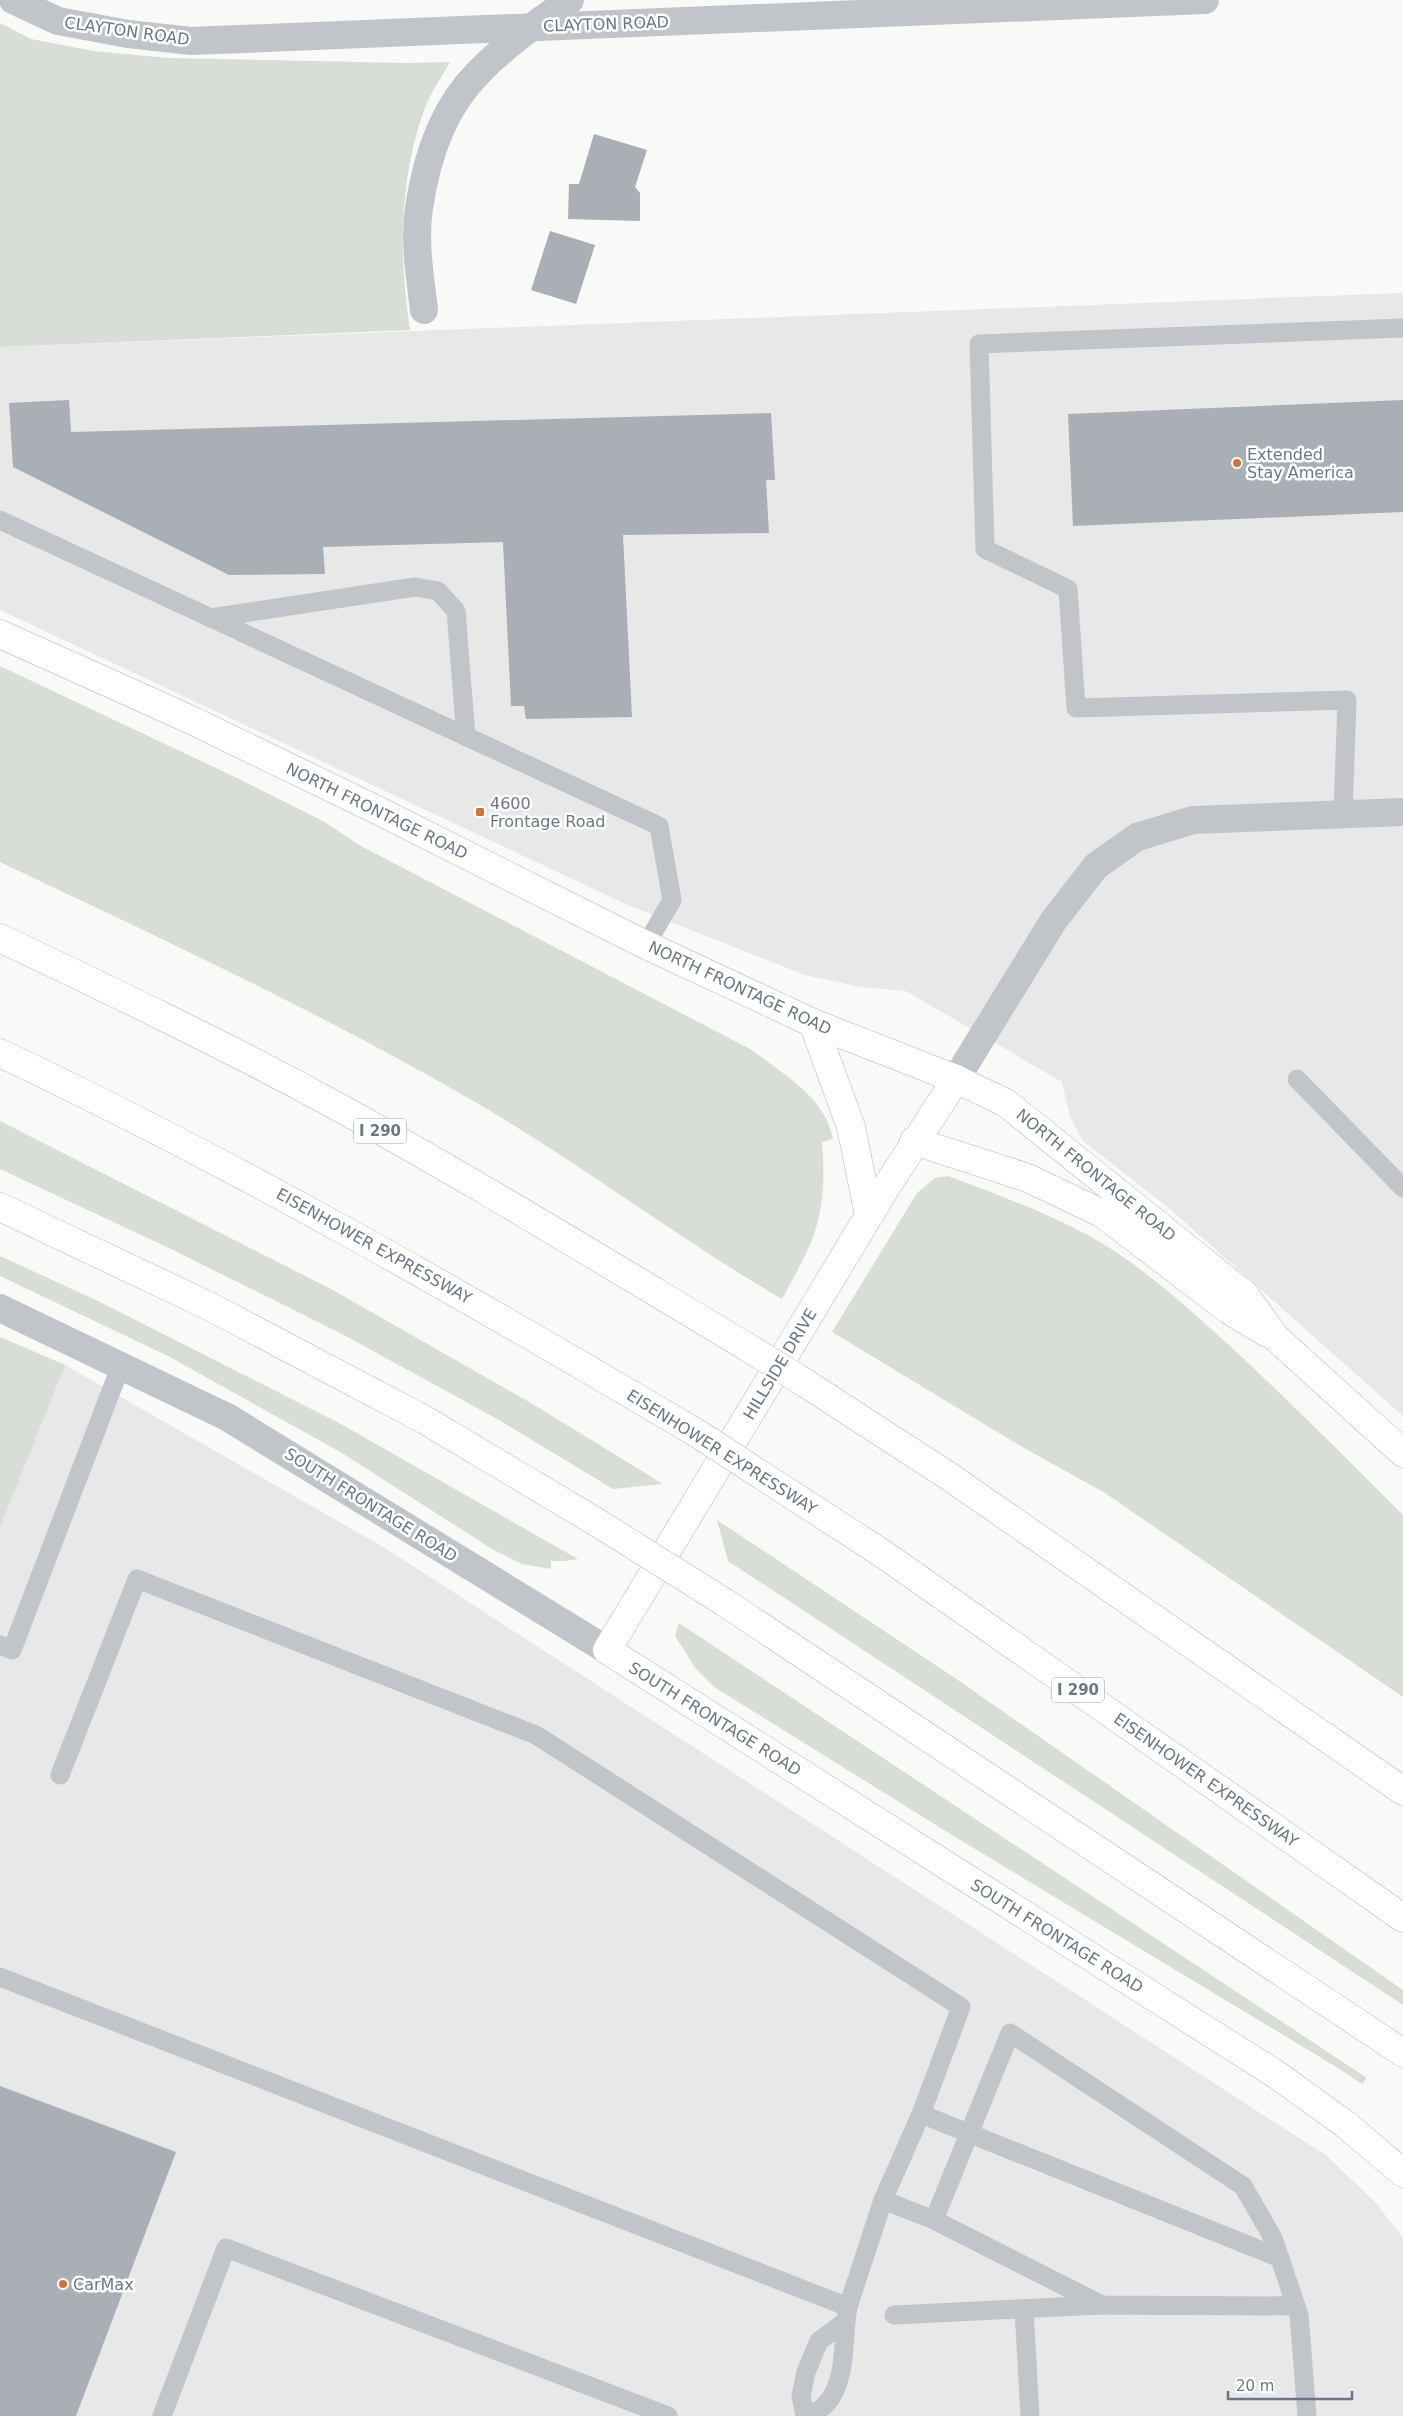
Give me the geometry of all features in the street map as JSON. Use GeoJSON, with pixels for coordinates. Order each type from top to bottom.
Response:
{"type":"FeatureCollection","features":[{"type":"Feature","properties":{"kind":"main road","name":"NORTH FRONTAGE ROAD"},"geometry":{"type":"LineString","coordinates":[[0,634],[204,726],[646,945],[813,1023],[956,1079],[1006,1103],[1245,1295],[1275,1337],[1403,1454]]}},
{"type":"Feature","properties":{"kind":"main road","name":"I 290"},"geometry":{"type":"LineString","coordinates":[[0,938],[164,1017],[318,1096],[458,1175],[747,1347],[947,1475],[1403,1791]]}},
{"type":"Feature","properties":{"kind":"main road"},"geometry":{"type":"LineString","coordinates":[[813,1023],[851,1127],[869,1215]]}},
{"type":"Feature","properties":{"kind":"main road","name":"EISENHOWER EXPRESSWAY"},"geometry":{"type":"LineString","coordinates":[[0,1053],[262,1184],[469,1298],[695,1432],[883,1554],[1403,1918]]}},
{"type":"Feature","properties":{"kind":"main road","name":"HILLSIDE DRIVE"},"geometry":{"type":"LineString","coordinates":[[607,1650],[914,1141],[956,1079]]}},
{"type":"Feature","properties":{"kind":"main road"},"geometry":{"type":"LineString","coordinates":[[914,1141],[1028,1178],[1103,1214],[1229,1310],[1275,1337]]}},
{"type":"Feature","properties":{"kind":"main road"},"geometry":{"type":"LineString","coordinates":[[0,1208],[209,1306],[400,1406],[593,1520],[724,1602],[1403,2053]]}},
{"type":"Feature","properties":{"kind":"main road","name":"SOUTH FRONTAGE ROAD"},"geometry":{"type":"LineString","coordinates":[[607,1650],[1277,2075],[1345,2124],[1403,2173]]}},
{"type":"Feature","properties":{"kind":"street","name":"CLAYTON ROAD"},"geometry":{"type":"LineString","coordinates":[[14,0],[58,21],[128,34],[191,41],[1204,0]]}},
{"type":"Feature","properties":{"kind":"street"},"geometry":{"type":"LineString","coordinates":[[424,310],[419,267],[419,209],[430,156],[448,112],[477,74],[530,28],[570,0]]}},
{"type":"Feature","properties":{"kind":"street"},"geometry":{"type":"LineString","coordinates":[[956,1079],[1054,920],[1096,866],[1136,837],[1193,820],[1403,812]]}},
{"type":"Feature","properties":{"kind":"street","name":"SOUTH FRONTAGE ROAD"},"geometry":{"type":"LineString","coordinates":[[0,1308],[227,1417],[607,1650]]}},
{"type":"Feature","properties":{"kind":"lane"},"geometry":{"type":"LineString","coordinates":[[1343,815],[1347,700],[1076,708],[1068,589],[985,549],[979,344],[1403,328]]}},
{"type":"Feature","properties":{"kind":"lane"},"geometry":{"type":"LineString","coordinates":[[0,520],[659,826],[672,900],[646,945]]}},
{"type":"Feature","properties":{"kind":"lane"},"geometry":{"type":"LineString","coordinates":[[211,618],[415,586],[438,591],[456,611],[466,736]]}},
{"type":"Feature","properties":{"kind":"lane"},"geometry":{"type":"LineString","coordinates":[[1297,1079],[1403,1188]]}},
{"type":"Feature","properties":{"kind":"lane"},"geometry":{"type":"LineString","coordinates":[[0,1646],[12,1650],[121,1365]]}},
{"type":"Feature","properties":{"kind":"lane"},"geometry":{"type":"LineString","coordinates":[[60,1775],[137,1579],[536,1735],[961,2007],[921,2114],[883,2200],[846,2314],[842,2373],[827,2404],[810,2416]]}},
{"type":"Feature","properties":{"kind":"lane"},"geometry":{"type":"LineString","coordinates":[[0,1977],[846,2314]]}},
{"type":"Feature","properties":{"kind":"lane"},"geometry":{"type":"LineString","coordinates":[[934,2220],[1010,2033],[1242,2186],[1273,2238],[1299,2315],[1306,2416]]}},
{"type":"Feature","properties":{"kind":"lane"},"geometry":{"type":"LineString","coordinates":[[921,2114],[1280,2258]]}},
{"type":"Feature","properties":{"kind":"lane"},"geometry":{"type":"LineString","coordinates":[[883,2200],[934,2220],[1102,2305]]}},
{"type":"Feature","properties":{"kind":"lane"},"geometry":{"type":"LineString","coordinates":[[162,2416],[226,2248],[668,2416]]}},
{"type":"Feature","properties":{"kind":"lane"},"geometry":{"type":"LineString","coordinates":[[894,2316],[1102,2305],[1296,2306]]}},
{"type":"Feature","properties":{"kind":"lane"},"geometry":{"type":"LineString","coordinates":[[1024,2309],[1030,2416]]}},
{"type":"Feature","properties":{"kind":"lane"},"geometry":{"type":"LineString","coordinates":[[804,2416],[801,2396],[806,2372],[819,2341],[846,2314]]}},
{"type":"Feature","properties":{"kind":"shaded area"},"geometry":{"type":"Polygon","coordinates":[[[0,23],[31,39],[93,51],[168,58],[408,63],[450,62],[426,106],[415,139],[409,166],[403,220],[403,248],[406,303],[410,330],[0,347],[0,23]]]}},
{"type":"Feature","properties":{"kind":"shaded area"},"geometry":{"type":"Polygon","coordinates":[[[1403,293],[1403,1416],[1170,1209],[1083,1141],[1070,1116],[1062,1082],[906,991],[861,987],[805,975],[630,906],[0,610],[0,347],[1403,293]]]}},
{"type":"Feature","properties":{"kind":"shaded area"},"geometry":{"type":"Polygon","coordinates":[[[0,666],[237,778],[323,821],[359,845],[752,1050],[790,1078],[802,1088],[821,1111],[829,1124],[833,1139],[822,1142],[823,1191],[816,1228],[805,1255],[782,1299],[704,1251],[514,1125],[417,1069],[240,977],[0,862],[0,666]]]}},
{"type":"Feature","properties":{"kind":"shaded area"},"geometry":{"type":"Polygon","coordinates":[[[0,1121],[331,1289],[531,1403],[663,1484],[613,1489],[499,1420],[342,1334],[171,1249],[0,1169],[0,1121]]]}},
{"type":"Feature","properties":{"kind":"shaded area"},"geometry":{"type":"Polygon","coordinates":[[[948,1176],[1064,1223],[1100,1242],[1135,1265],[1168,1291],[1230,1346],[1403,1515],[1403,1697],[1105,1493],[1024,1448],[832,1332],[917,1193],[935,1178],[948,1176]]]}},
{"type":"Feature","properties":{"kind":"shaded area"},"geometry":{"type":"Polygon","coordinates":[[[0,1256],[100,1302],[339,1423],[578,1559],[551,1561],[551,1569],[522,1564],[492,1549],[342,1453],[168,1356],[0,1276],[0,1256]]]}},
{"type":"Feature","properties":{"kind":"shaded area"},"geometry":{"type":"Polygon","coordinates":[[[0,1337],[65,1365],[385,1548],[1327,2156],[1377,2204],[1403,2238],[1403,2416],[0,2416],[0,1337]]]}},
{"type":"Feature","properties":{"kind":"shaded area"},"geometry":{"type":"Polygon","coordinates":[[[0,1337],[65,1365],[0,1527],[0,1337]]]}},
{"type":"Feature","properties":{"kind":"shaded area"},"geometry":{"type":"Polygon","coordinates":[[[717,1520],[955,1678],[1403,1990],[1403,2005],[728,1561],[717,1520]]]}},
{"type":"Feature","properties":{"kind":"shaded area"},"geometry":{"type":"Polygon","coordinates":[[[679,1623],[1367,2078],[1362,2084],[952,1835],[714,1687],[696,1669],[675,1636],[679,1623]]]}},
{"type":"Feature","properties":{"kind":"building"},"geometry":{"type":"Polygon","coordinates":[[[594,134],[647,150],[635,187],[640,193],[640,221],[568,219],[569,184],[579,184],[594,134]]]}},
{"type":"Feature","properties":{"kind":"building"},"geometry":{"type":"Polygon","coordinates":[[[550,231],[595,245],[576,304],[531,290],[550,231]]]}},
{"type":"Feature","properties":{"kind":"building"},"geometry":{"type":"Polygon","coordinates":[[[69,400],[71,432],[771,413],[775,480],[766,480],[769,533],[623,535],[632,717],[526,719],[524,706],[511,706],[503,542],[323,547],[325,574],[229,575],[13,467],[9,403],[69,400]]]}},
{"type":"Feature","properties":{"kind":"building","name":"Extended Stay America"},"geometry":{"type":"Polygon","coordinates":[[[1403,400],[1403,512],[1073,526],[1068,414],[1403,400]]]}},
{"type":"Feature","properties":{"kind":"building","name":"CarMax"},"geometry":{"type":"Polygon","coordinates":[[[0,2086],[176,2152],[76,2416],[0,2416],[0,2086]]]}},
{"type":"Feature","properties":{"kind":"place","name":"Extended Stay America"},"geometry":{"type":"Point","coordinates":[1237,463]}},
{"type":"Feature","properties":{"kind":"place","name":"4600 Frontage Road"},"geometry":{"type":"Point","coordinates":[480,812]}},
{"type":"Feature","properties":{"kind":"place","name":"CarMax"},"geometry":{"type":"Point","coordinates":[63,2284]}}]}
